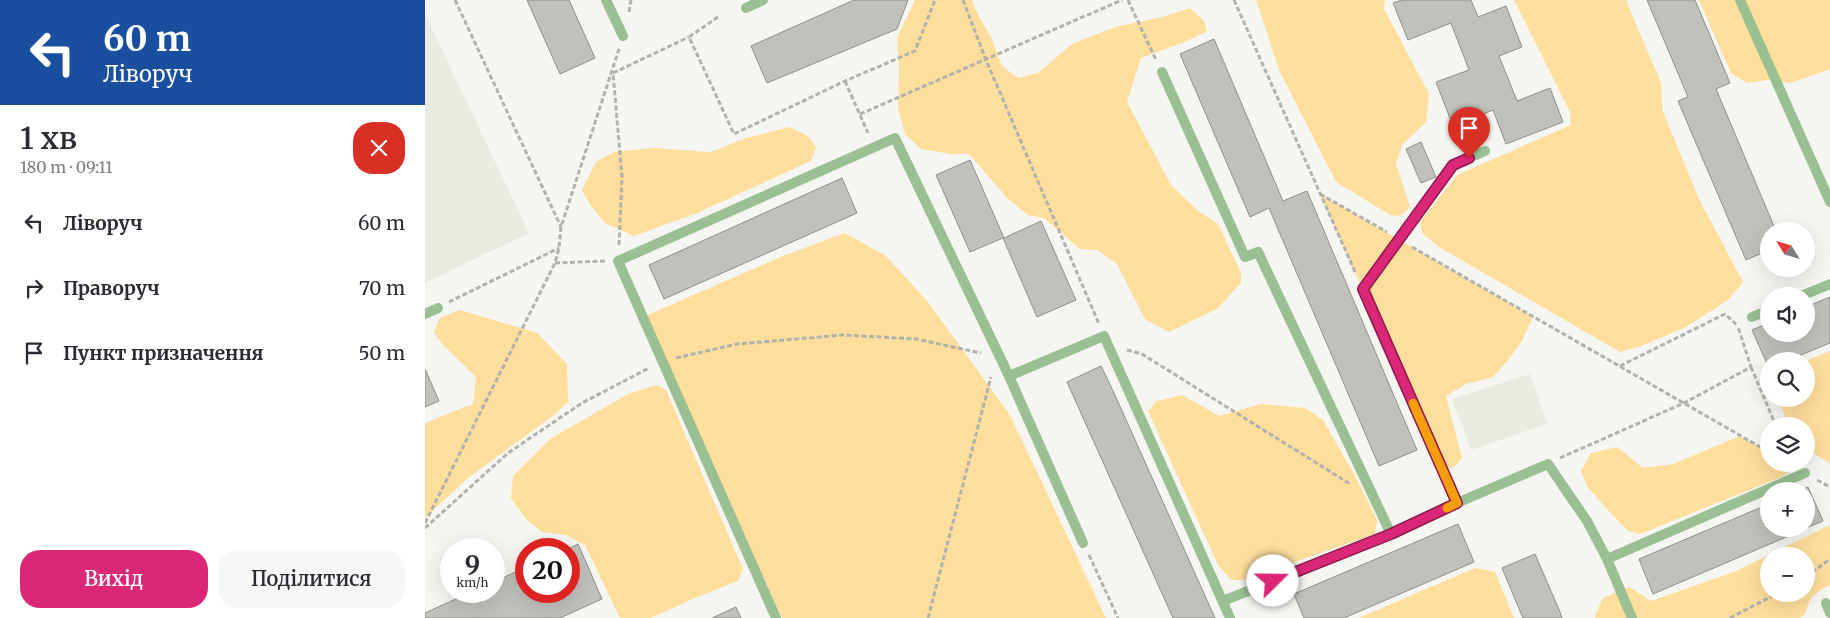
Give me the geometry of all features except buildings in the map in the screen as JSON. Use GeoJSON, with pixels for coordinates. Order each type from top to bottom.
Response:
{"type":"FeatureCollection","features":[{"type":"Feature","properties":{"kind":"lane"},"geometry":{"type":"LineString","coordinates":[[606,0],[623,36]]}},
{"type":"Feature","properties":{"kind":"lane"},"geometry":{"type":"LineString","coordinates":[[746,8],[763,0]]}},
{"type":"Feature","properties":{"kind":"lane"},"geometry":{"type":"LineString","coordinates":[[1740,0],[1830,202]]}},
{"type":"Feature","properties":{"kind":"lane"},"geometry":{"type":"LineString","coordinates":[[1162,72],[1245,257],[1258,252],[1391,534]]}},
{"type":"Feature","properties":{"kind":"lane"},"geometry":{"type":"LineString","coordinates":[[776,618],[618,260],[895,138],[1009,376],[1083,543]]}},
{"type":"Feature","properties":{"kind":"lane"},"geometry":{"type":"LineString","coordinates":[[1457,503],[1363,289],[1453,165],[1485,151]]}},
{"type":"Feature","properties":{"kind":"lane"},"geometry":{"type":"LineString","coordinates":[[1815,290],[1830,284]]}},
{"type":"Feature","properties":{"kind":"lane"},"geometry":{"type":"LineString","coordinates":[[425,314],[438,308]]}},
{"type":"Feature","properties":{"kind":"lane"},"geometry":{"type":"LineString","coordinates":[[1752,317],[1760,314]]}},
{"type":"Feature","properties":{"kind":"lane"},"geometry":{"type":"LineString","coordinates":[[1009,376],[1106,341],[1230,618]]}},
{"type":"Feature","properties":{"kind":"lane"},"geometry":{"type":"LineString","coordinates":[[1223,601],[1391,534],[1548,464],[1587,521],[1607,559],[1632,618]]}},
{"type":"Feature","properties":{"kind":"lane"},"geometry":{"type":"LineString","coordinates":[[1607,559],[1805,473]]}},
{"type":"Feature","properties":{"kind":"path"},"geometry":{"type":"LineString","coordinates":[[455,0],[561,227]]}},
{"type":"Feature","properties":{"kind":"path"},"geometry":{"type":"LineString","coordinates":[[425,523],[555,263],[561,227],[613,73],[631,0]]}},
{"type":"Feature","properties":{"kind":"path"},"geometry":{"type":"LineString","coordinates":[[689,37],[734,134],[845,81],[915,51],[935,0]]}},
{"type":"Feature","properties":{"kind":"path"},"geometry":{"type":"LineString","coordinates":[[963,0],[986,60],[1106,341],[1142,354],[1374,498]]}},
{"type":"Feature","properties":{"kind":"path"},"geometry":{"type":"LineString","coordinates":[[860,114],[1122,0]]}},
{"type":"Feature","properties":{"kind":"path"},"geometry":{"type":"LineString","coordinates":[[1128,0],[1162,72]]}},
{"type":"Feature","properties":{"kind":"path"},"geometry":{"type":"LineString","coordinates":[[1234,0],[1363,289]]}},
{"type":"Feature","properties":{"kind":"path"},"geometry":{"type":"LineString","coordinates":[[613,73],[689,37],[718,17]]}},
{"type":"Feature","properties":{"kind":"path"},"geometry":{"type":"LineString","coordinates":[[555,263],[618,260],[622,177],[613,73]]}},
{"type":"Feature","properties":{"kind":"path"},"geometry":{"type":"LineString","coordinates":[[845,81],[875,147]]}},
{"type":"Feature","properties":{"kind":"path"},"geometry":{"type":"LineString","coordinates":[[1321,194],[1760,447]]}},
{"type":"Feature","properties":{"kind":"path"},"geometry":{"type":"LineString","coordinates":[[438,308],[559,248]]}},
{"type":"Feature","properties":{"kind":"path"},"geometry":{"type":"LineString","coordinates":[[1620,366],[1725,314],[1738,326],[1751,367],[1772,417]]}},
{"type":"Feature","properties":{"kind":"path"},"geometry":{"type":"LineString","coordinates":[[1738,326],[1752,317]]}},
{"type":"Feature","properties":{"kind":"path"},"geometry":{"type":"LineString","coordinates":[[425,528],[508,453],[583,403],[662,362],[737,344],[843,335],[917,339],[997,354],[928,618]]}},
{"type":"Feature","properties":{"kind":"path"},"geometry":{"type":"LineString","coordinates":[[1548,464],[1684,403],[1751,367]]}},
{"type":"Feature","properties":{"kind":"path"},"geometry":{"type":"LineString","coordinates":[[1083,543],[1118,618]]}},
{"type":"Feature","properties":{"kind":"path"},"geometry":{"type":"LineString","coordinates":[[1815,570],[1830,559]]}},
{"type":"Feature","properties":{"kind":"path"},"geometry":{"type":"LineString","coordinates":[[1730,618],[1761,602]]}},
{"type":"Feature","properties":{"kind":"shaded area"},"geometry":{"type":"Polygon","coordinates":[[[915,0],[972,0],[978,15],[991,37],[1002,66],[1018,78],[1038,73],[1072,44],[1118,26],[1159,18],[1190,8],[1204,21],[1207,31],[1187,41],[1141,58],[1127,102],[1171,185],[1198,211],[1218,224],[1241,273],[1241,283],[1217,309],[1169,332],[1145,319],[1117,264],[1097,250],[1080,249],[1044,218],[1028,215],[1008,199],[969,154],[951,154],[921,149],[905,134],[898,108],[899,71],[897,38],[915,0]]]}},
{"type":"Feature","properties":{"kind":"shaded area"},"geometry":{"type":"Polygon","coordinates":[[[1256,0],[1385,0],[1384,9],[1429,94],[1426,122],[1402,145],[1396,164],[1410,207],[1402,215],[1392,216],[1336,182],[1279,70],[1256,0]]]}},
{"type":"Feature","properties":{"kind":"shaded area"},"geometry":{"type":"Polygon","coordinates":[[[1514,0],[1626,0],[1661,83],[1663,112],[1699,199],[1743,282],[1728,300],[1686,327],[1641,346],[1620,352],[1439,247],[1422,233],[1420,222],[1457,175],[1571,125],[1570,112],[1514,0]]]}},
{"type":"Feature","properties":{"kind":"shaded area"},"geometry":{"type":"Polygon","coordinates":[[[1699,0],[1830,0],[1830,69],[1791,83],[1768,80],[1747,83],[1731,73],[1699,0]]]}},
{"type":"Feature","properties":{"kind":"shaded area"},"geometry":{"type":"Polygon","coordinates":[[[425,14],[529,233],[425,283],[425,14]]]}},
{"type":"Feature","properties":{"kind":"shaded area"},"geometry":{"type":"Polygon","coordinates":[[[789,127],[808,136],[816,147],[811,161],[697,213],[634,236],[605,223],[591,206],[582,190],[596,162],[613,152],[653,148],[711,152],[746,138],[789,127]]]}},
{"type":"Feature","properties":{"kind":"shaded area"},"geometry":{"type":"Polygon","coordinates":[[[1320,194],[1533,317],[1522,341],[1493,377],[1466,384],[1446,396],[1462,458],[1453,468],[1441,467],[1320,194]]]}},
{"type":"Feature","properties":{"kind":"shaded area"},"geometry":{"type":"Polygon","coordinates":[[[845,233],[886,256],[928,302],[1010,415],[1106,618],[782,618],[643,317],[783,256],[845,233]]]}},
{"type":"Feature","properties":{"kind":"shaded area"},"geometry":{"type":"Polygon","coordinates":[[[460,310],[537,333],[567,364],[568,402],[554,415],[468,478],[425,518],[425,423],[473,404],[476,377],[443,345],[434,332],[440,318],[460,310]]]}},
{"type":"Feature","properties":{"kind":"shaded area"},"geometry":{"type":"Polygon","coordinates":[[[1830,351],[1830,464],[1815,454],[1815,417],[1785,417],[1781,407],[1815,407],[1815,357],[1830,351]]]}},
{"type":"Feature","properties":{"kind":"shaded area"},"geometry":{"type":"Polygon","coordinates":[[[1530,374],[1547,424],[1471,450],[1452,399],[1530,374]]]}},
{"type":"Feature","properties":{"kind":"shaded area"},"geometry":{"type":"Polygon","coordinates":[[[656,385],[666,390],[743,569],[738,581],[651,618],[620,618],[585,545],[580,542],[580,538],[542,532],[525,518],[511,498],[513,476],[550,439],[628,394],[656,385]]]}},
{"type":"Feature","properties":{"kind":"shaded area"},"geometry":{"type":"Polygon","coordinates":[[[1182,395],[1219,416],[1261,404],[1305,408],[1323,420],[1353,472],[1377,520],[1375,534],[1243,580],[1231,580],[1218,565],[1148,411],[1157,401],[1182,395]]]}},
{"type":"Feature","properties":{"kind":"shaded area"},"geometry":{"type":"Polygon","coordinates":[[[1740,436],[1760,447],[1760,472],[1788,472],[1784,476],[1769,482],[1760,482],[1760,486],[1640,534],[1628,531],[1605,507],[1587,486],[1581,471],[1591,453],[1617,447],[1643,468],[1673,464],[1740,436]]]}},
{"type":"Feature","properties":{"kind":"shaded area"},"geometry":{"type":"Polygon","coordinates":[[[1830,525],[1830,585],[1815,594],[1815,547],[1785,547],[1805,537],[1815,537],[1815,532],[1830,525]]]}},
{"type":"Feature","properties":{"kind":"shaded area"},"geometry":{"type":"Polygon","coordinates":[[[1760,559],[1760,602],[1810,602],[1805,614],[1800,618],[1595,618],[1603,598],[1629,587],[1651,601],[1734,572],[1760,559]]]}},
{"type":"Feature","properties":{"kind":"shaded area"},"geometry":{"type":"Polygon","coordinates":[[[1475,568],[1495,572],[1514,618],[1359,618],[1475,568]]]}},
{"type":"Feature","properties":{"kind":"slow traffic"},"geometry":{"type":"LineString","coordinates":[[1413,403],[1457,503],[1447,508]]}},
{"type":"Feature","properties":{"kind":"route"},"geometry":{"type":"LineString","coordinates":[[1273,581],[1391,534],[1457,503],[1363,289],[1453,165],[1469,158]]}}]}
